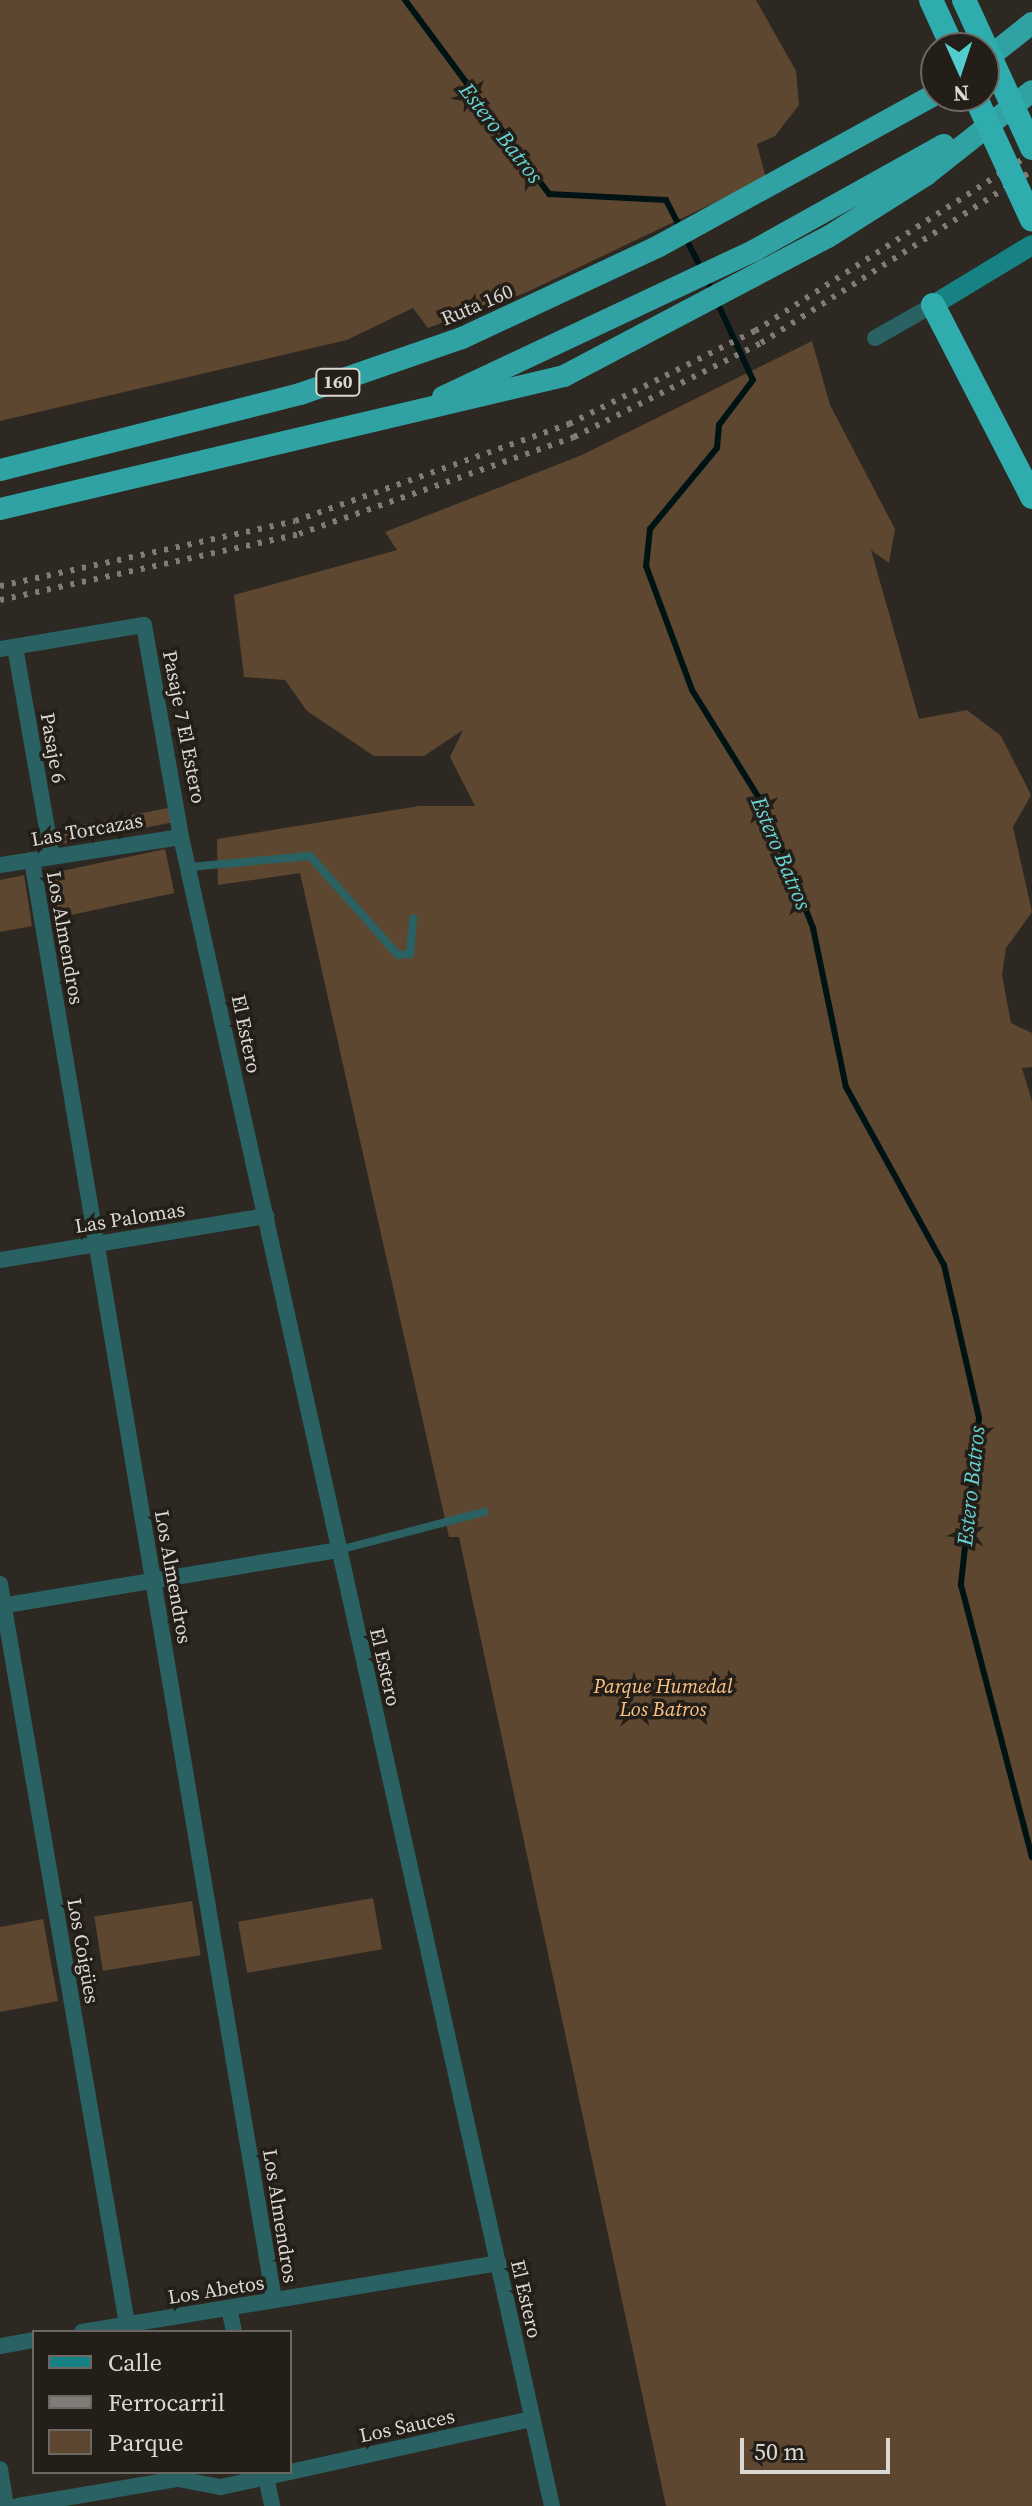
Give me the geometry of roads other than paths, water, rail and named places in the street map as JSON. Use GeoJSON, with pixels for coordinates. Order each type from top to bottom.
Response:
{"type":"FeatureCollection","features":[{"type":"Feature","properties":{"kind":"highway"},"geometry":{"type":"LineString","coordinates":[[931,0],[946,32]]}},
{"type":"Feature","properties":{"kind":"highway"},"geometry":{"type":"LineString","coordinates":[[964,0],[1032,148]]}},
{"type":"Feature","properties":{"kind":"highway"},"geometry":{"type":"LineString","coordinates":[[1000,48],[1032,23]]}},
{"type":"Feature","properties":{"kind":"highway","name":"160"},"geometry":{"type":"LineString","coordinates":[[316,437],[481,382],[681,287],[911,165],[1032,88]]}},
{"type":"Feature","properties":{"kind":"highway","name":"160"},"geometry":{"type":"LineString","coordinates":[[0,509],[530,388],[694,311],[755,278],[926,175],[1032,88]]}},
{"type":"Feature","properties":{"kind":"highway","name":"Ruta 160"},"geometry":{"type":"LineString","coordinates":[[0,470],[395,364],[659,246],[920,103]]}},
{"type":"Feature","properties":{"kind":"highway"},"geometry":{"type":"LineString","coordinates":[[982,112],[1032,220]]}},
{"type":"Feature","properties":{"kind":"highway"},"geometry":{"type":"LineString","coordinates":[[933,305],[1032,497]]}},
{"type":"Feature","properties":{"kind":"main road"},"geometry":{"type":"LineString","coordinates":[[933,305],[1032,245]]}},
{"type":"Feature","properties":{"kind":"street"},"geometry":{"type":"LineString","coordinates":[[875,338],[933,305]]}},
{"type":"Feature","properties":{"kind":"street","name":"Pasaje 7 El Estero"},"geometry":{"type":"LineString","coordinates":[[7,648],[144,625],[181,837]]}},
{"type":"Feature","properties":{"kind":"street","name":"Pasaje 6"},"geometry":{"type":"LineString","coordinates":[[7,648],[52,856]]}},
{"type":"Feature","properties":{"kind":"street","name":"Las Torcazas"},"geometry":{"type":"LineString","coordinates":[[0,865],[181,837]]}},
{"type":"Feature","properties":{"kind":"street","name":"El Estero"},"geometry":{"type":"LineString","coordinates":[[181,837],[552,2506]]}},
{"type":"Feature","properties":{"kind":"street","name":"Los Almendros"},"geometry":{"type":"LineString","coordinates":[[32,860],[274,2300]]}},
{"type":"Feature","properties":{"kind":"street","name":"Las Palomas"},"geometry":{"type":"LineString","coordinates":[[0,1260],[266,1216]]}},
{"type":"Feature","properties":{"kind":"street"},"geometry":{"type":"LineString","coordinates":[[2,1605],[339,1550]]}},
{"type":"Feature","properties":{"kind":"street","name":"Los Coigües"},"geometry":{"type":"LineString","coordinates":[[0,1584],[127,2324]]}},
{"type":"Feature","properties":{"kind":"street","name":"Los Abetos"},"geometry":{"type":"LineString","coordinates":[[93,2330],[498,2263]]}},
{"type":"Feature","properties":{"kind":"street"},"geometry":{"type":"LineString","coordinates":[[229,2308],[234,2330]]}},
{"type":"Feature","properties":{"kind":"street"},"geometry":{"type":"LineString","coordinates":[[0,2346],[32,2340]]}},
{"type":"Feature","properties":{"kind":"street","name":"Los Sauces"},"geometry":{"type":"LineString","coordinates":[[292,2471],[532,2419]]}},
{"type":"Feature","properties":{"kind":"street"},"geometry":{"type":"LineString","coordinates":[[0,2469],[6,2506]]}},
{"type":"Feature","properties":{"kind":"street"},"geometry":{"type":"LineString","coordinates":[[265,2474],[272,2506]]}},
{"type":"Feature","properties":{"kind":"street","name":"Los Sauces"},"geometry":{"type":"LineString","coordinates":[[18,2506],[178,2479],[221,2487],[265,2474]]}},
{"type":"Feature","properties":{"kind":"lane"},"geometry":{"type":"LineString","coordinates":[[189,867],[310,856],[398,955],[410,954],[413,918]]}},
{"type":"Feature","properties":{"kind":"lane"},"geometry":{"type":"LineString","coordinates":[[339,1550],[484,1512]]}},
{"type":"Feature","properties":{"kind":"waterway","name":"Estero Batros"},"geometry":{"type":"LineString","coordinates":[[405,0],[549,194],[666,200],[701,268]]}},
{"type":"Feature","properties":{"kind":"waterway","name":"Estero Batros"},"geometry":{"type":"LineString","coordinates":[[706,278],[753,380],[719,425],[717,448],[650,529],[646,566],[692,690],[767,811],[813,928],[846,1087],[944,1265],[979,1418],[961,1585],[1032,1857]]}},
{"type":"Feature","properties":{"kind":"railway"},"geometry":{"type":"LineString","coordinates":[[0,586],[295,521],[569,424],[755,331],[1032,153]]}},
{"type":"Feature","properties":{"kind":"railway"},"geometry":{"type":"LineString","coordinates":[[0,600],[299,534],[574,437],[761,343],[1032,171]]}},
{"type":"Feature","properties":{"kind":"park label","name":"Parque Humedal Los Batros"},"geometry":{"type":"Point","coordinates":[663,1698]}}]}
